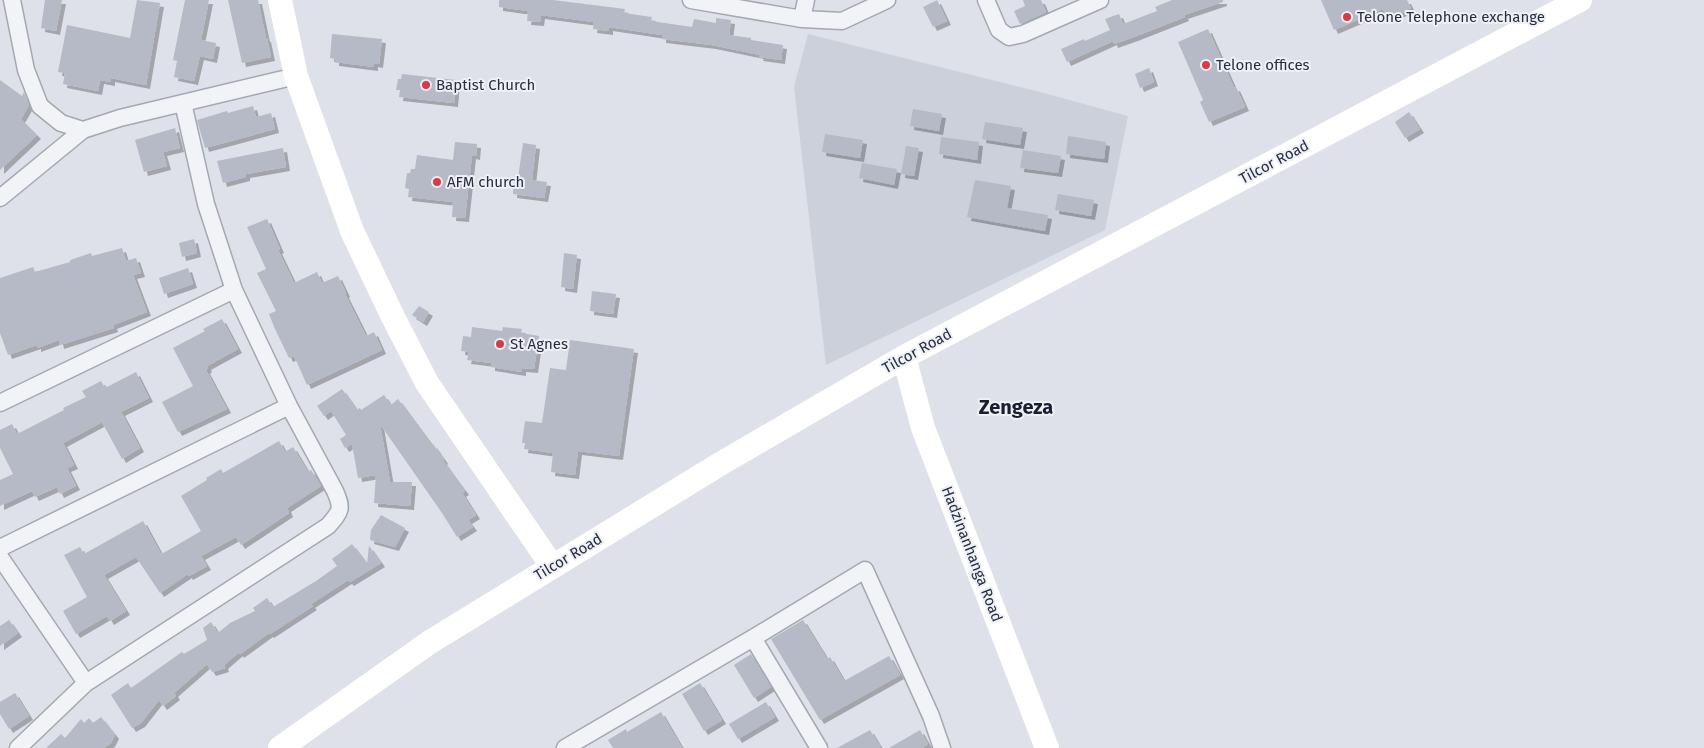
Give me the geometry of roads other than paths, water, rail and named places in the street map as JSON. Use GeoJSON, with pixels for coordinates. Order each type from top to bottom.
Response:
{"type":"FeatureCollection","features":[{"type":"Feature","properties":{"kind":"street"},"geometry":{"type":"LineString","coordinates":[[12,0],[26,70],[40,106],[61,122],[83,130]]}},
{"type":"Feature","properties":{"kind":"street"},"geometry":{"type":"LineString","coordinates":[[280,0],[296,76],[352,232],[427,383],[552,566]]}},
{"type":"Feature","properties":{"kind":"street"},"geometry":{"type":"LineString","coordinates":[[690,0],[802,19],[842,20],[887,0]]}},
{"type":"Feature","properties":{"kind":"street"},"geometry":{"type":"LineString","coordinates":[[802,19],[806,0]]}},
{"type":"Feature","properties":{"kind":"street"},"geometry":{"type":"LineString","coordinates":[[986,0],[999,30],[1009,37],[1023,34],[1096,1]]}},
{"type":"Feature","properties":{"kind":"street","name":"Tilcor Road"},"geometry":{"type":"LineString","coordinates":[[280,748],[430,642],[720,464],[904,357],[1576,1]]}},
{"type":"Feature","properties":{"kind":"street"},"geometry":{"type":"LineString","coordinates":[[0,198],[83,130],[120,118],[296,76]]}},
{"type":"Feature","properties":{"kind":"street"},"geometry":{"type":"LineString","coordinates":[[18,748],[86,683],[328,526],[339,514],[341,504],[335,491],[289,406],[234,290],[206,204],[183,103]]}},
{"type":"Feature","properties":{"kind":"street"},"geometry":{"type":"LineString","coordinates":[[0,403],[234,290]]}},
{"type":"Feature","properties":{"kind":"street","name":"Hadzinanhanga Road"},"geometry":{"type":"LineString","coordinates":[[904,357],[924,428],[1047,748]]}},
{"type":"Feature","properties":{"kind":"street"},"geometry":{"type":"LineString","coordinates":[[0,548],[289,406]]}},
{"type":"Feature","properties":{"kind":"street"},"geometry":{"type":"LineString","coordinates":[[0,557],[86,683]]}},
{"type":"Feature","properties":{"kind":"street"},"geometry":{"type":"LineString","coordinates":[[565,748],[865,570],[931,716],[942,748]]}},
{"type":"Feature","properties":{"kind":"street"},"geometry":{"type":"LineString","coordinates":[[753,638],[820,748]]}},
{"type":"Feature","properties":{"kind":"place","name":"Telone Telephone exchange"},"geometry":{"type":"Point","coordinates":[1347,17]}},
{"type":"Feature","properties":{"kind":"place","name":"Telone offices"},"geometry":{"type":"Point","coordinates":[1206,65]}},
{"type":"Feature","properties":{"kind":"place","name":"Baptist Church"},"geometry":{"type":"Point","coordinates":[426,85]}},
{"type":"Feature","properties":{"kind":"place","name":"AFM church"},"geometry":{"type":"Point","coordinates":[437,182]}},
{"type":"Feature","properties":{"kind":"place","name":"St Agnes"},"geometry":{"type":"Point","coordinates":[500,344]}},
{"type":"Feature","properties":{"kind":"district","name":"Zengeza"},"geometry":{"type":"Point","coordinates":[1016,407]}}]}
